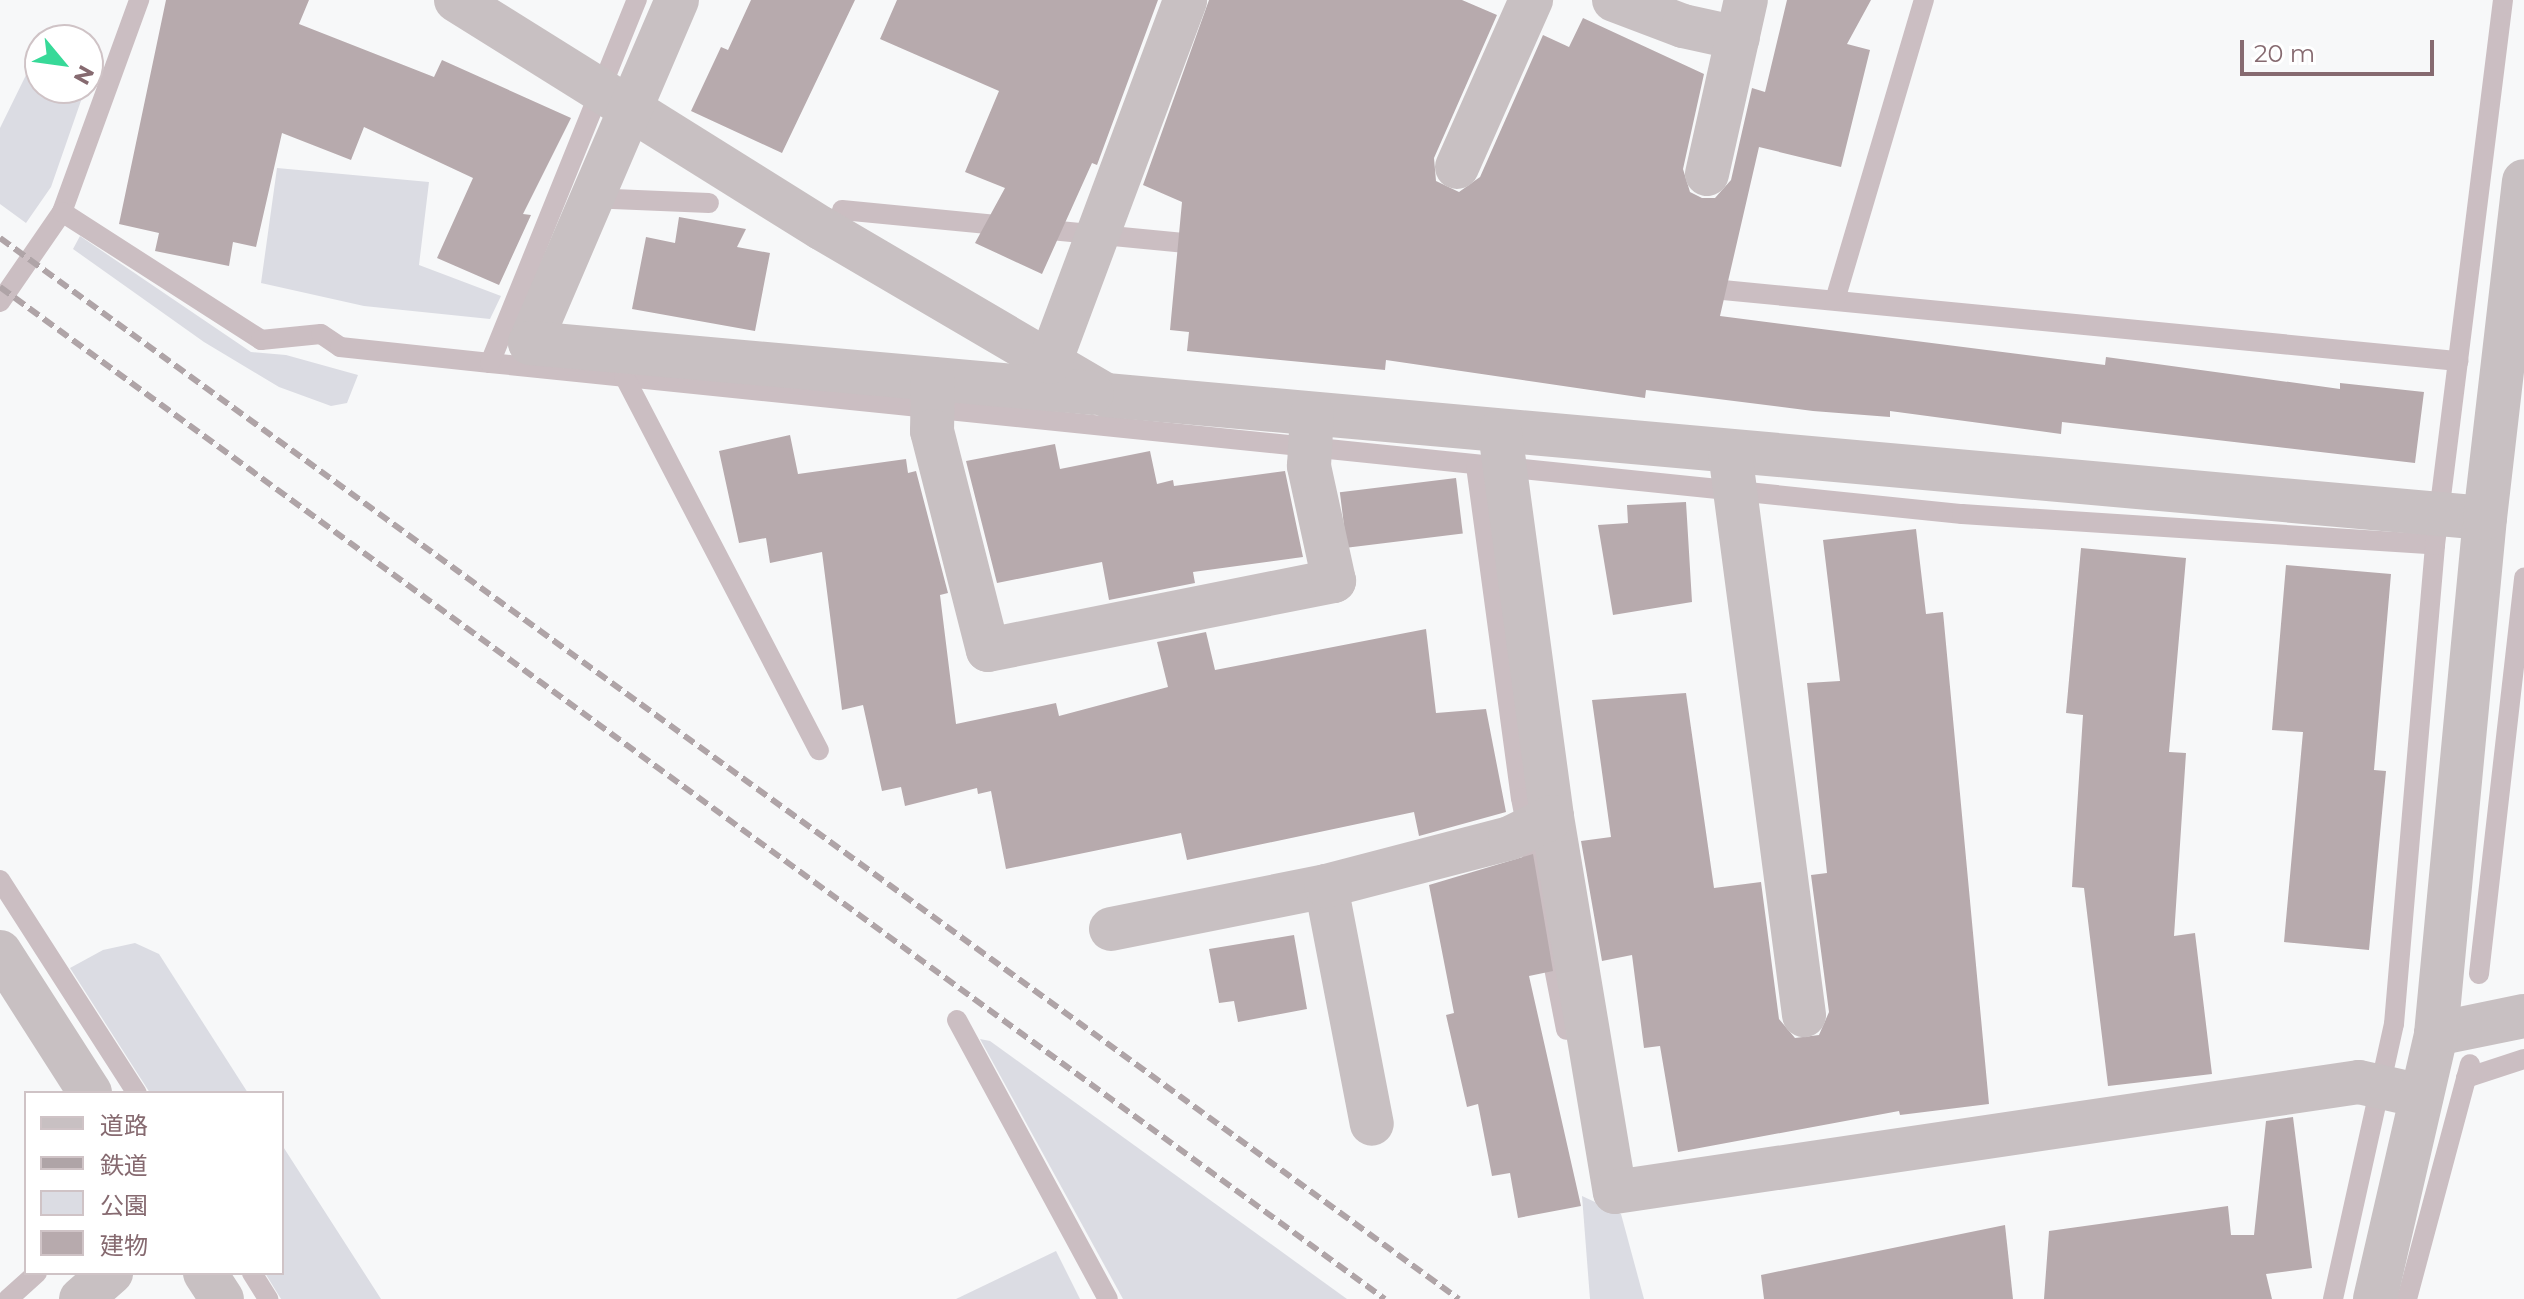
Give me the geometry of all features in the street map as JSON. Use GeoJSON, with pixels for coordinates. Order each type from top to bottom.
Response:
{"type":"FeatureCollection","features":[{"type":"Feature","properties":{"kind":"street"},"geometry":{"type":"LineString","coordinates":[[456,0],[610,97],[1106,395]]}},
{"type":"Feature","properties":{"kind":"street"},"geometry":{"type":"LineString","coordinates":[[677,0],[610,97],[593,196],[530,343],[932,401],[1106,395],[1310,437],[1733,477],[2453,515]]}},
{"type":"Feature","properties":{"kind":"street"},"geometry":{"type":"LineString","coordinates":[[1050,362],[1185,0]]}},
{"type":"Feature","properties":{"kind":"street"},"geometry":{"type":"LineString","coordinates":[[1457,167],[1531,0]]}},
{"type":"Feature","properties":{"kind":"street"},"geometry":{"type":"LineString","coordinates":[[1614,0],[1683,26],[1742,19],[1707,174]]}},
{"type":"Feature","properties":{"kind":"street"},"geometry":{"type":"LineString","coordinates":[[2375,1299],[2411,1094],[2436,1034],[2453,515],[2524,181]]}},
{"type":"Feature","properties":{"kind":"street"},"geometry":{"type":"LineString","coordinates":[[932,401],[988,650],[1334,581],[1310,437]]}},
{"type":"Feature","properties":{"kind":"street"},"geometry":{"type":"LineString","coordinates":[[1503,454],[1532,827],[1615,1192],[2359,1082],[2411,1094]]}},
{"type":"Feature","properties":{"kind":"street"},"geometry":{"type":"LineString","coordinates":[[1733,477],[1804,1015]]}},
{"type":"Feature","properties":{"kind":"street"},"geometry":{"type":"LineString","coordinates":[[1111,929],[1326,886],[1532,827]]}},
{"type":"Feature","properties":{"kind":"street"},"geometry":{"type":"LineString","coordinates":[[1326,886],[1372,1124]]}},
{"type":"Feature","properties":{"kind":"street"},"geometry":{"type":"LineString","coordinates":[[0,952],[89,1091]]}},
{"type":"Feature","properties":{"kind":"street"},"geometry":{"type":"LineString","coordinates":[[2436,1034],[2524,1016]]}},
{"type":"Feature","properties":{"kind":"street"},"geometry":{"type":"LineString","coordinates":[[81,1299],[109,1275]]}},
{"type":"Feature","properties":{"kind":"street"},"geometry":{"type":"LineString","coordinates":[[206,1275],[222,1299]]}},
{"type":"Feature","properties":{"kind":"green space"},"geometry":{"type":"Polygon","coordinates":[[[24,79],[24,104],[80,104],[51,187],[26,223],[0,204],[0,128],[24,79]]]}},
{"type":"Feature","properties":{"kind":"green space"},"geometry":{"type":"Polygon","coordinates":[[[277,168],[429,182],[419,265],[501,296],[490,319],[364,306],[261,283],[277,168]]]}},
{"type":"Feature","properties":{"kind":"green space"},"geometry":{"type":"Polygon","coordinates":[[[80,236],[251,352],[286,355],[358,375],[347,403],[331,406],[279,387],[204,342],[73,249],[80,236]]]}},
{"type":"Feature","properties":{"kind":"green space"},"geometry":{"type":"Polygon","coordinates":[[[135,943],[159,954],[247,1091],[149,1091],[70,968],[103,950],[135,943]]]}},
{"type":"Feature","properties":{"kind":"green space"},"geometry":{"type":"Polygon","coordinates":[[[980,1039],[990,1041],[1347,1299],[1123,1299],[980,1039]]]}},
{"type":"Feature","properties":{"kind":"green space"},"geometry":{"type":"Polygon","coordinates":[[[284,1148],[381,1299],[281,1299],[266,1275],[284,1275],[284,1148]]]}},
{"type":"Feature","properties":{"kind":"green space"},"geometry":{"type":"Polygon","coordinates":[[[1582,1196],[1621,1214],[1644,1299],[1590,1299],[1582,1196]]]}},
{"type":"Feature","properties":{"kind":"green space"},"geometry":{"type":"Polygon","coordinates":[[[1056,1251],[1080,1299],[956,1299],[1056,1251]]]}},
{"type":"Feature","properties":{"kind":"building"},"geometry":{"type":"Polygon","coordinates":[[[166,0],[309,0],[299,24],[434,77],[442,60],[571,118],[523,214],[531,215],[499,285],[437,258],[473,178],[364,127],[351,160],[282,133],[256,247],[233,242],[229,266],[155,251],[159,233],[119,224],[166,0]]]}},
{"type":"Feature","properties":{"kind":"building"},"geometry":{"type":"Polygon","coordinates":[[[751,0],[855,0],[782,153],[691,111],[721,47],[728,50],[751,0]]]}},
{"type":"Feature","properties":{"kind":"building"},"geometry":{"type":"Polygon","coordinates":[[[897,0],[1158,0],[1097,165],[1092,163],[1042,274],[975,243],[1005,188],[965,172],[999,91],[880,39],[897,0]]]}},
{"type":"Feature","properties":{"kind":"building"},"geometry":{"type":"Polygon","coordinates":[[[1209,0],[1462,0],[1497,15],[1434,158],[1436,181],[1459,192],[1480,177],[1543,35],[1569,47],[1583,18],[1704,74],[1683,169],[1690,192],[1702,198],[1715,198],[1731,180],[1752,88],[1765,92],[1787,0],[1871,0],[1847,44],[1870,50],[1841,167],[1759,147],[1720,316],[2105,365],[2106,357],[2340,389],[2340,383],[2424,392],[2415,463],[2062,422],[2061,434],[1890,411],[1890,417],[1813,411],[1646,390],[1645,398],[1386,360],[1385,370],[1187,351],[1189,332],[1170,330],[1182,202],[1143,185],[1209,0]]]}},
{"type":"Feature","properties":{"kind":"building"},"geometry":{"type":"Polygon","coordinates":[[[679,217],[746,229],[737,247],[770,253],[755,331],[632,309],[646,237],[675,243],[679,217]]]}},
{"type":"Feature","properties":{"kind":"building"},"geometry":{"type":"Polygon","coordinates":[[[790,435],[798,474],[906,459],[908,473],[916,471],[948,593],[940,595],[956,724],[1056,703],[1059,716],[1168,687],[1157,642],[1206,632],[1215,670],[1426,629],[1436,713],[1486,709],[1506,812],[1419,836],[1414,812],[1187,860],[1181,833],[1006,869],[991,791],[978,794],[977,788],[905,806],[901,787],[882,791],[863,705],[842,710],[822,552],[770,563],[766,538],[739,543],[719,451],[790,435]]]}},
{"type":"Feature","properties":{"kind":"building"},"geometry":{"type":"Polygon","coordinates":[[[1055,444],[1060,469],[1150,451],[1157,484],[1173,480],[1174,486],[1285,471],[1303,557],[1193,572],[1195,583],[1109,600],[1102,562],[997,583],[966,461],[1055,444]]]}},
{"type":"Feature","properties":{"kind":"building"},"geometry":{"type":"Polygon","coordinates":[[[1456,478],[1463,534],[1347,548],[1340,492],[1456,478]]]}},
{"type":"Feature","properties":{"kind":"building"},"geometry":{"type":"Polygon","coordinates":[[[1686,502],[1692,602],[1613,615],[1598,525],[1628,523],[1627,505],[1686,502]]]}},
{"type":"Feature","properties":{"kind":"building"},"geometry":{"type":"Polygon","coordinates":[[[1916,529],[1926,614],[1943,612],[1989,1104],[1900,1115],[1899,1111],[1678,1152],[1660,1046],[1644,1048],[1632,955],[1602,961],[1581,841],[1611,837],[1592,700],[1686,693],[1714,888],[1761,882],[1779,1019],[1795,1038],[1819,1035],[1829,1012],[1811,875],[1827,873],[1807,683],[1840,681],[1823,540],[1916,529]]]}},
{"type":"Feature","properties":{"kind":"building"},"geometry":{"type":"Polygon","coordinates":[[[2081,548],[2186,558],[2169,752],[2186,753],[2174,936],[2195,933],[2212,1074],[2108,1086],[2084,888],[2072,887],[2083,715],[2066,713],[2081,548]]]}},
{"type":"Feature","properties":{"kind":"building"},"geometry":{"type":"Polygon","coordinates":[[[2286,565],[2391,574],[2374,770],[2386,771],[2369,950],[2284,942],[2303,732],[2272,730],[2286,565]]]}},
{"type":"Feature","properties":{"kind":"building"},"geometry":{"type":"Polygon","coordinates":[[[1533,854],[1553,971],[1529,976],[1581,1206],[1518,1218],[1510,1173],[1492,1176],[1478,1104],[1467,1107],[1446,1015],[1454,1013],[1429,885],[1533,854]]]}},
{"type":"Feature","properties":{"kind":"building"},"geometry":{"type":"Polygon","coordinates":[[[1294,935],[1307,1009],[1238,1022],[1234,1001],[1219,1003],[1209,949],[1294,935]]]}},
{"type":"Feature","properties":{"kind":"building"},"geometry":{"type":"Polygon","coordinates":[[[2293,1117],[2312,1268],[2266,1274],[2272,1299],[2044,1299],[2049,1231],[2228,1206],[2231,1235],[2254,1235],[2266,1121],[2293,1117]]]}},
{"type":"Feature","properties":{"kind":"building"},"geometry":{"type":"Polygon","coordinates":[[[2005,1225],[2013,1299],[1764,1299],[1761,1275],[2005,1225]]]}},
{"type":"Feature","properties":{"kind":"waterway"},"geometry":{"type":"LineString","coordinates":[[62,212],[139,0]]}},
{"type":"Feature","properties":{"kind":"waterway"},"geometry":{"type":"LineString","coordinates":[[490,363],[637,0]]}},
{"type":"Feature","properties":{"kind":"waterway"},"geometry":{"type":"LineString","coordinates":[[1835,300],[1924,0]]}},
{"type":"Feature","properties":{"kind":"waterway"},"geometry":{"type":"LineString","coordinates":[[2333,1299],[2394,1024],[2435,545],[2503,0]]}},
{"type":"Feature","properties":{"kind":"waterway"},"geometry":{"type":"LineString","coordinates":[[589,198],[709,203]]}},
{"type":"Feature","properties":{"kind":"waterway"},"geometry":{"type":"LineString","coordinates":[[842,210],[1204,245]]}},
{"type":"Feature","properties":{"kind":"waterway"},"geometry":{"type":"LineString","coordinates":[[0,302],[62,212],[261,340],[321,334],[340,347],[1962,514],[2435,545]]}},
{"type":"Feature","properties":{"kind":"waterway"},"geometry":{"type":"LineString","coordinates":[[1702,288],[2458,361]]}},
{"type":"Feature","properties":{"kind":"waterway"},"geometry":{"type":"LineString","coordinates":[[624,376],[819,750]]}},
{"type":"Feature","properties":{"kind":"waterway"},"geometry":{"type":"LineString","coordinates":[[1476,466],[1521,798],[1566,1030]]}},
{"type":"Feature","properties":{"kind":"waterway"},"geometry":{"type":"LineString","coordinates":[[2479,974],[2524,578]]}},
{"type":"Feature","properties":{"kind":"waterway"},"geometry":{"type":"LineString","coordinates":[[0,880],[136,1091]]}},
{"type":"Feature","properties":{"kind":"waterway"},"geometry":{"type":"LineString","coordinates":[[957,1020],[1108,1299]]}},
{"type":"Feature","properties":{"kind":"waterway"},"geometry":{"type":"LineString","coordinates":[[2466,1078],[2524,1059]]}},
{"type":"Feature","properties":{"kind":"waterway"},"geometry":{"type":"LineString","coordinates":[[2407,1299],[2470,1064]]}},
{"type":"Feature","properties":{"kind":"waterway"},"geometry":{"type":"LineString","coordinates":[[8,1299],[35,1275]]}},
{"type":"Feature","properties":{"kind":"waterway"},"geometry":{"type":"LineString","coordinates":[[253,1275],[268,1299]]}},
{"type":"Feature","properties":{"kind":"railway"},"geometry":{"type":"LineString","coordinates":[[0,238],[1459,1299]]}},
{"type":"Feature","properties":{"kind":"railway"},"geometry":{"type":"LineString","coordinates":[[0,287],[1385,1299]]}}]}
